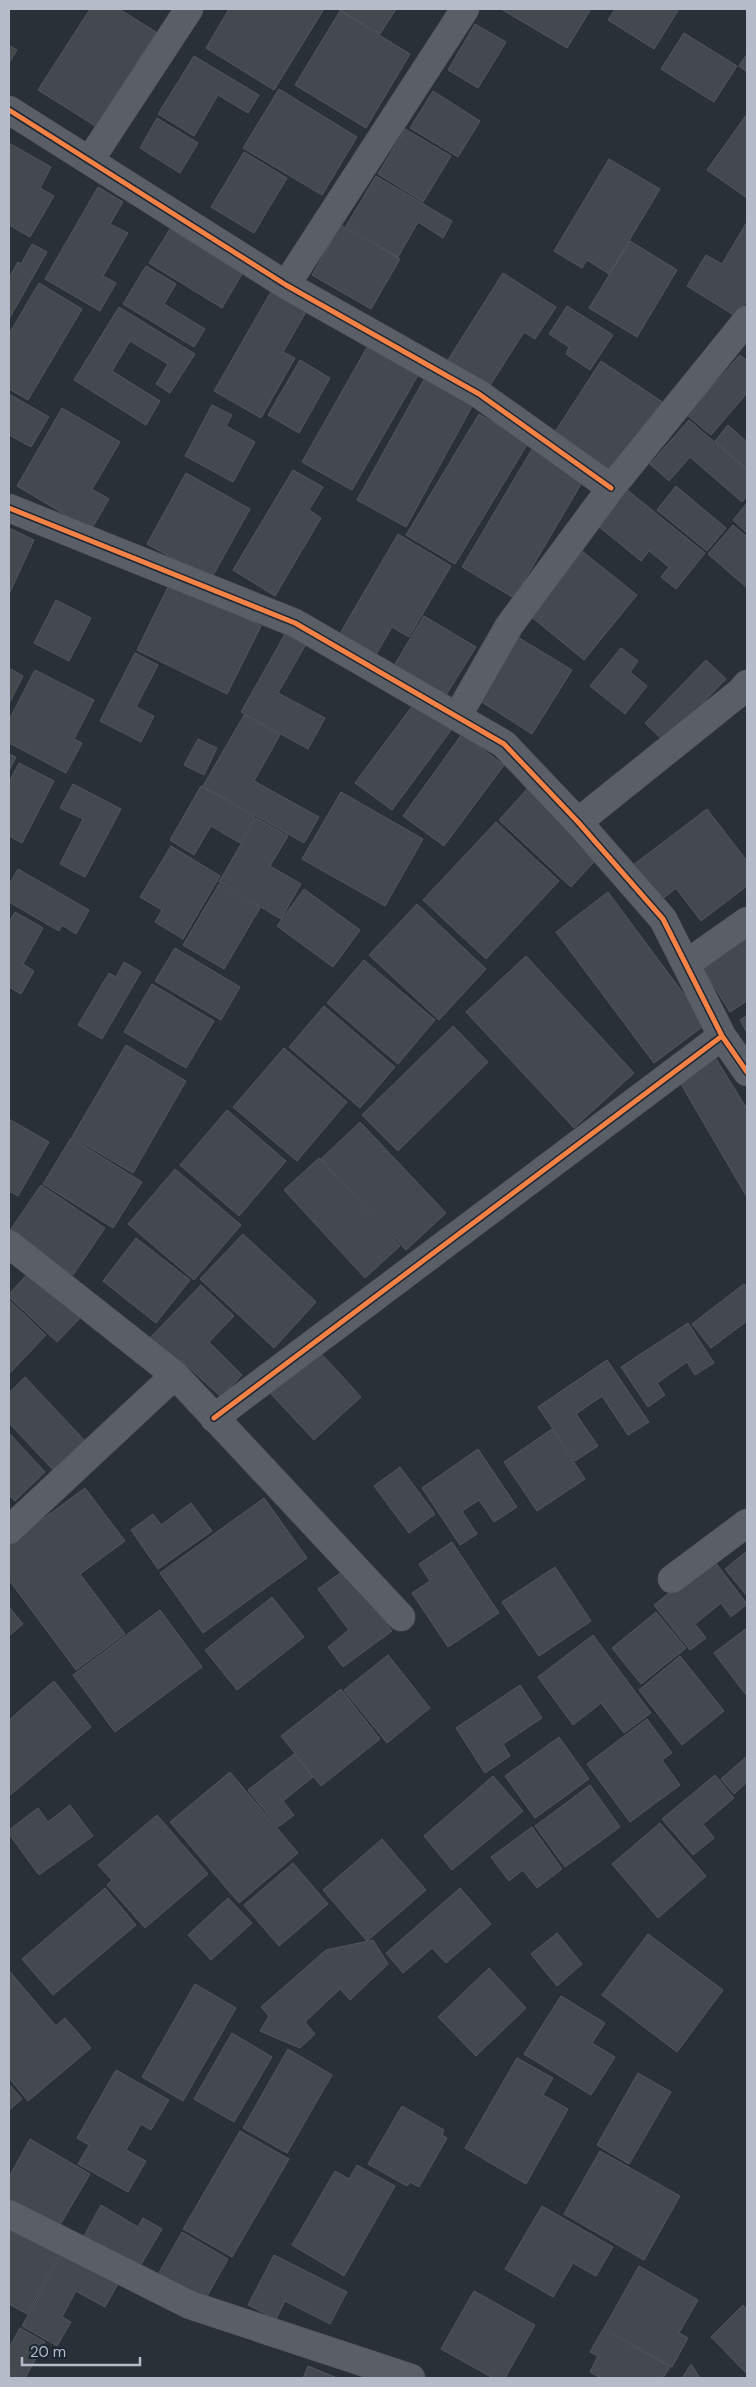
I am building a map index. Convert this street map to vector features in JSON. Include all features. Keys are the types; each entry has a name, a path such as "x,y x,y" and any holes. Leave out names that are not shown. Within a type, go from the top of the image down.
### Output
{"street":[{"path":"90,160 189,9"},
{"path":"286,285 465,9"},
{"path":"9,110 286,285 478,394 611,488"},
{"path":"457,717 509,626 611,488 747,320"},
{"path":"9,508 295,623 504,744 578,822 663,919 722,1036 747,1072"},
{"path":"578,822 740,692 747,684"},
{"path":"686,964 747,921"},
{"path":"214,1418 722,1036"},
{"path":"9,1244 175,1375 401,1617"},
{"path":"9,1530 175,1375"},
{"path":"672,1578 747,1523"},
{"path":"9,2214 190,2305 411,2378"}],"building":[{"path":"90,9 119,9 156,32 97,127 38,90"},
{"path":"229,9 324,9 274,90 206,48"},
{"path":"338,9 396,9 380,34"},
{"path":"501,9 591,9 567,48"},
{"path":"615,9 679,9 654,49 608,20"},
{"path":"340,11 410,54 366,128 295,85"},
{"path":"475,24 506,42 478,88 448,70"},
{"path":"684,33 737,66 714,102 661,69"},
{"path":"9,45 17,50 9,63"},
{"path":"747,54 747,72 739,66"},
{"path":"194,56 259,95 248,113 218,95 194,136 158,114"},
{"path":"279,89 357,137 322,195 243,148"},
{"path":"433,91 480,121 458,157 410,128"},
{"path":"747,114 747,198 707,170"},
{"path":"157,118 198,143 180,173 140,148"},
{"path":"405,129 451,156 423,202 378,174"},
{"path":"9,143 51,167 40,188 54,196 30,237 9,225"},
{"path":"244,152 287,178 254,233 211,207"},
{"path":"609,159 660,189 609,274 587,260 582,268 554,251"},
{"path":"376,176 452,221 443,238 418,222 398,257 346,226"},
{"path":"98,187 123,202 110,224 128,233 103,276 116,283 100,311 45,279"},
{"path":"747,222 747,300 737,317 687,286 706,255 722,264"},
{"path":"341,225 400,259 371,309 312,275"},
{"path":"170,229 242,274 222,308 149,263"},
{"path":"630,241 677,270 637,337 589,308"},
{"path":"32,244 47,252 9,319 9,278 18,262 21,264"},
{"path":"146,266 176,284 164,304 205,329 194,347 123,304"},
{"path":"503,273 556,307 535,339 524,332 488,389 446,363"},
{"path":"39,283 82,309 28,400 9,389 9,334"},
{"path":"272,290 307,310 283,352 295,358 261,418 214,391"},
{"path":"567,306 613,335 590,370 566,354 569,347 549,334"},
{"path":"119,307 195,354 170,393 156,384 168,364 130,341 112,371 160,401 146,425 74,380"},
{"path":"370,342 421,370 352,490 302,462"},
{"path":"740,355 747,361 747,393 711,435 687,415"},
{"path":"300,360 330,378 299,433 268,415"},
{"path":"601,361 664,403 613,479 551,438"},
{"path":"427,374 475,401 406,527 357,500"},
{"path":"9,394 49,417 31,447 9,435"},
{"path":"212,405 232,415 226,426 255,442 233,482 185,456"},
{"path":"62,408 120,442 92,489 109,499 91,530 17,486"},
{"path":"479,414 528,443 455,564 406,535"},
{"path":"689,420 747,470 747,496 742,502 690,457 669,481 650,464"},
{"path":"728,425 747,442 747,469 715,441"},
{"path":"535,444 587,474 514,598 462,567"},
{"path":"293,470 323,487 309,510 321,518 275,596 233,570"},
{"path":"186,473 250,509 211,579 147,544"},
{"path":"676,486 726,528 707,551 657,510"},
{"path":"626,489 705,553 676,589 661,577 669,567 649,551 641,561 597,525"},
{"path":"747,503 747,533 733,520"},
{"path":"733,525 747,537 747,588 708,554"},
{"path":"9,528 34,540 10,592 9,592"},
{"path":"398,534 451,566 409,637 392,627 374,658 338,637"},
{"path":"582,551 637,595 584,660 529,615"},
{"path":"171,581 261,626 227,694 137,650"},
{"path":"56,600 91,618 69,661 34,643"},
{"path":"424,616 476,647 441,703 390,672"},
{"path":"289,627 309,639 278,693 325,718 308,749 241,712"},
{"path":"516,636 572,670 532,734 477,699"},
{"path":"621,648 638,661 630,672 647,686 625,714 590,686"},
{"path":"135,653 158,665 136,707 154,716 141,742 100,721"},
{"path":"706,660 726,679 665,742 645,723"},
{"path":"9,668 23,676 10,702 9,701"},
{"path":"35,670 94,700 74,739 82,743 66,773 9,743 9,720"},
{"path":"416,701 452,729 392,810 355,783"},
{"path":"244,715 280,735 254,781 319,817 304,843 203,786"},
{"path":"462,734 504,765 444,846 403,816"},
{"path":"198,739 217,748 204,775 184,765"},
{"path":"9,754 16,757 9,771"},
{"path":"19,763 54,781 22,843 9,836 9,782"},
{"path":"73,784 121,809 85,877 60,864 83,819 60,808"},
{"path":"201,786 255,817 240,843 211,826 194,855 170,840"},
{"path":"529,787 601,854 571,887 499,820"},
{"path":"341,792 423,839 385,906 302,859"},
{"path":"707,809 747,861 747,886 701,921 676,888 660,901 633,865"},
{"path":"256,818 288,836 270,866 301,884 281,919 219,882"},
{"path":"496,822 559,881 486,959 423,900"},
{"path":"171,846 220,876 183,939 155,922 162,910 140,897"},
{"path":"18,869 89,910 76,934 62,925 59,931 9,902 9,885"},
{"path":"219,884 260,908 224,969 183,945"},
{"path":"304,889 360,930 333,967 277,926"},
{"path":"608,892 706,1024 654,1063 556,932"},
{"path":"417,904 486,969 439,1020 369,955"},
{"path":"15,912 43,928 23,964 34,971 21,994 9,987 9,922"},
{"path":"747,934 747,1001 730,1012 700,964"},
{"path":"175,948 240,987 221,1020 155,981"},
{"path":"526,956 634,1073 574,1128 466,1012"},
{"path":"364,960 435,1020 398,1064 327,1003"},
{"path":"124,962 141,972 102,1039 78,1025 109,973 116,977"},
{"path":"152,984 214,1021 186,1068 124,1032"},
{"path":"324,1006 395,1067 360,1108 289,1047"},
{"path":"747,1015 747,1033 740,1020"},
{"path":"453,1026 488,1062 398,1151 362,1115"},
{"path":"126,1045 186,1081 133,1173 72,1137"},
{"path":"284,1048 347,1102 297,1161 233,1107"},
{"path":"715,1057 747,1109 747,1197 678,1079"},
{"path":"227,1110 286,1161 239,1216 180,1165"},
{"path":"9,1119 49,1142 18,1196 9,1191"},
{"path":"360,1122 446,1213 406,1250 321,1159"},
{"path":"71,1138 142,1182 113,1228 43,1184"},
{"path":"319,1158 400,1246 365,1278 284,1190"},
{"path":"175,1169 241,1225 194,1280 128,1224"},
{"path":"41,1185 105,1228 73,1275 9,1232"},
{"path":"243,1234 316,1302 274,1348 200,1279"},
{"path":"136,1238 190,1280 156,1323 103,1281"},
{"path":"34,1267 84,1314 57,1342 9,1297 9,1294"},
{"path":"744,1284 747,1288 747,1321 711,1348 692,1324"},
{"path":"201,1285 234,1316 209,1342 242,1375 221,1397 181,1360 175,1366 148,1340"},
{"path":"9,1300 46,1335 9,1374"},
{"path":"688,1323 714,1363 695,1375 687,1362 657,1383 665,1395 648,1407 621,1367"},
{"path":"318,1350 361,1397 314,1440 271,1394"},
{"path":"607,1360 649,1422 628,1435 602,1396 576,1414 598,1446 575,1461 538,1407"},
{"path":"25,1377 87,1443 56,1473 9,1423 9,1393"},
{"path":"552,1429 585,1479 537,1511 504,1462"},
{"path":"9,1433 45,1472 15,1501 9,1495"},
{"path":"478,1449 517,1507 494,1522 479,1500 462,1511 477,1534 460,1545 422,1488"},
{"path":"400,1467 435,1514 409,1533 374,1486"},
{"path":"85,1488 125,1541 80,1574 125,1634 76,1670 9,1580 9,1544"},
{"path":"264,1498 307,1558 203,1633 160,1573"},
{"path":"191,1503 212,1531 158,1569 131,1530 153,1514 161,1525"},
{"path":"452,1542 499,1613 448,1647 412,1593 430,1581 419,1564"},
{"path":"747,1551 747,1596 725,1569"},
{"path":"712,1558 747,1604 731,1617 721,1603 695,1624 706,1638 690,1650 654,1605"},
{"path":"555,1567 591,1621 539,1656 502,1602"},
{"path":"346,1569 392,1631 343,1667 328,1647 349,1630 318,1589"},
{"path":"272,1597 304,1637 237,1690 205,1650"},
{"path":"9,1607 23,1624 9,1636"},
{"path":"160,1610 202,1667 115,1732 73,1675"},
{"path":"656,1612 686,1648 641,1684 612,1648"},
{"path":"747,1628 747,1696 714,1653"},
{"path":"593,1635 651,1713 624,1733 601,1703 573,1725 538,1677"},
{"path":"388,1655 430,1708 387,1743 344,1690"},
{"path":"680,1656 724,1711 682,1745 639,1690"},
{"path":"54,1681 91,1727 9,1796 9,1720"},
{"path":"520,1685 542,1718 503,1744 510,1756 485,1773 456,1728"},
{"path":"341,1689 380,1739 321,1786 281,1736"},
{"path":"647,1719 672,1753 662,1760 680,1785 630,1822 587,1764"},
{"path":"559,1737 589,1779 535,1818 505,1776"},
{"path":"294,1754 313,1777 283,1801 294,1815 278,1827 248,1790"},
{"path":"747,1756 747,1782 734,1794 721,1779"},
{"path":"230,1772 298,1853 239,1903 170,1822"},
{"path":"715,1775 734,1798 703,1824 714,1838 693,1855 662,1819"},
{"path":"493,1776 523,1811 452,1870 424,1836"},
{"path":"590,1785 620,1827 565,1867 535,1826"},
{"path":"70,1805 93,1836 39,1875 9,1834 9,1830 38,1808 48,1822"},
{"path":"157,1815 208,1874 145,1928 107,1885 112,1880 98,1865"},
{"path":"660,1823 706,1876 658,1918 612,1864"},
{"path":"532,1827 562,1869 537,1888 523,1870 509,1881 491,1857"},
{"path":"382,1839 426,1890 367,1941 323,1890"},
{"path":"293,1863 328,1904 279,1946 244,1905"},
{"path":"105,1888 136,1925 53,1995 22,1959"},
{"path":"460,1888 491,1924 446,1963 432,1948 403,1973 386,1953"},
{"path":"228,1898 252,1923 211,1960 188,1935"},
{"path":"557,1933 582,1964 557,1986 531,1954"},
{"path":"648,1934 723,1990 677,2052 602,1995"},
{"path":"373,1940 388,1964 350,2000 340,1989 305,2022 315,2034 300,2048 260,2031 269,2016 261,2007 326,1950"},
{"path":"489,1968 526,2008 476,2056 438,2017"},
{"path":"10,1972 56,2026 65,2018 91,2048 28,2101 9,2078"},
{"path":"195,1984 236,2008 183,2101 142,2077"},
{"path":"561,1996 605,2023 592,2043 615,2057 591,2095 524,2054"},
{"path":"232,2033 272,2057 234,2122 194,2099"},
{"path":"288,2049 332,2075 287,2153 243,2128"},
{"path":"517,2058 553,2078 543,2095 568,2109 526,2184 465,2148"},
{"path":"116,2070 169,2100 151,2130 141,2124 126,2150 146,2161 128,2192 78,2164 89,2145 77,2138"},
{"path":"638,2073 671,2092 629,2164 597,2145"},
{"path":"9,2084 22,2099 9,2110"},
{"path":"402,2106 444,2130 442,2135 447,2138 419,2187 410,2182 407,2186 368,2164"},
{"path":"240,2131 289,2159 232,2257 183,2229"},
{"path":"30,2139 90,2174 57,2230 9,2203 9,2177"},
{"path":"600,2151 680,2196 644,2260 564,2214"},
{"path":"357,2165 395,2186 344,2276 292,2245 335,2171 349,2179"},
{"path":"101,2205 138,2227 143,2218 162,2229 139,2268 84,2236"},
{"path":"542,2206 613,2247 596,2276 573,2263 553,2297 505,2269"},
{"path":"9,2220 62,2250 27,2314 9,2304"},
{"path":"182,2232 228,2259 202,2305 156,2278"},
{"path":"63,2251 119,2282 105,2307 76,2291 62,2317 71,2322 57,2346 22,2326"},
{"path":"274,2255 347,2292 330,2324 285,2301 276,2319 248,2305"},
{"path":"639,2266 698,2300 679,2333 688,2338 672,2367 604,2328"},
{"path":"474,2291 535,2325 505,2378 493,2378 441,2349"},
{"path":"743,2305 747,2310 747,2374 711,2337"},
{"path":"20,2328 45,2342 25,2378 10,2378 9,2348"},
{"path":"603,2329 670,2367 663,2378 601,2378 590,2372 598,2356 590,2352"},
{"path":"691,2364 700,2378 682,2378"},
{"path":"308,2366 337,2378 303,2378"}],"cycle path":[{"path":"9,110 286,285 479,394 611,488"},
{"path":"9,508 295,623 504,744 578,822 663,919 722,1036 747,1072"},
{"path":"214,1418 722,1036"}]}
